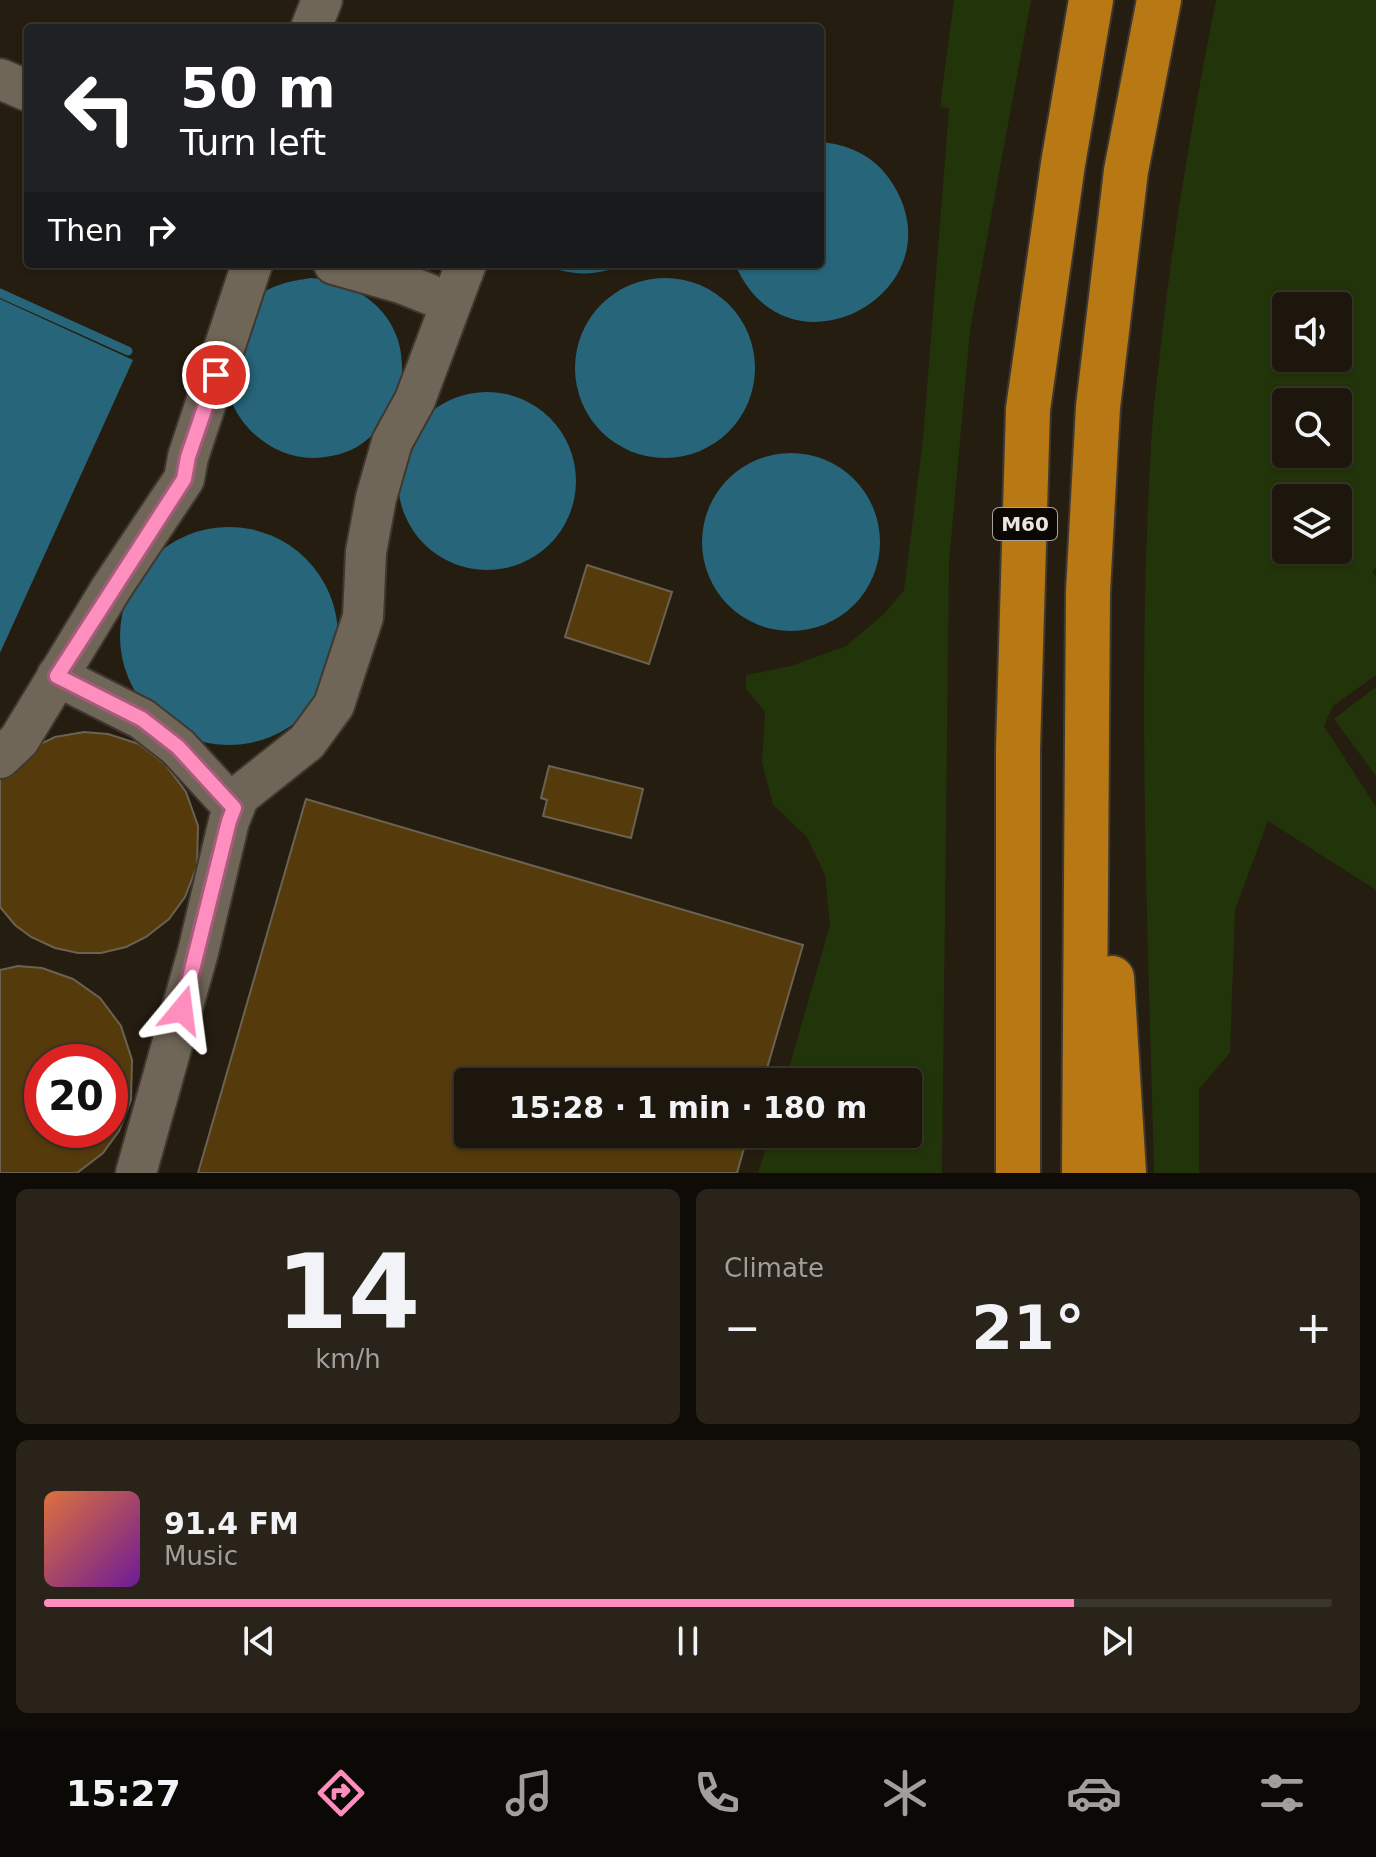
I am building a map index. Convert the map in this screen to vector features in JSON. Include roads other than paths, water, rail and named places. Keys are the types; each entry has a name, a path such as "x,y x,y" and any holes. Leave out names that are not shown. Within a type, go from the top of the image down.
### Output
{"highway":[{"name":"M60","path":"1018,1173 1018,749 1028,409 1063,164 1091,0"},
{"path":"1084,1173 1088,592 1098,407 1126,171 1159,0"},
{"path":"1088,592 1124,1173"},
{"name":"M60","path":"1005,1173 1019,1053"}],"lane":[{"path":"313,24 322,0"},
{"path":"0,79 24,89"},
{"path":"0,758 19,740 184,479 188,457 251,268"},
{"path":"348,268 401,283 451,303"},
{"path":"136,1173 198,952 229,821 239,796 307,742 334,705 349,668 363,617 366,552 376,498 392,442 415,400 464,268"},
{"path":"57,676 142,719 178,747 234,808"}],"water":[{"path":"824,143 858,152 882,169 907,217 905,255 889,286 862,309 828,321 793,319 760,301 738,268 824,268"},
{"path":"554,268 614,268 594,273"},
{"path":"311,278 347,286 376,305 387,318 396,333 401,351 402,386 378,428 364,442 347,452 310,458 283,452 258,437 239,416 227,387 251,304 270,289"},
{"path":"665,278 699,285 728,305 748,334 755,368 748,402 728,431 699,451 665,458 631,451 602,431 582,402 575,368 582,334 602,305 631,285"},
{"path":"0,299 133,360 0,653"},
{"path":"487,392 521,399 550,418 569,447 576,481 569,515 550,544 521,563 487,570 453,563 424,544 405,515 398,481 405,447 424,418 453,399"},
{"path":"791,453 825,459 854,479 874,508 880,542 874,576 854,605 825,625 791,631 757,625 728,605 708,576 702,542 708,508 728,479 757,459"},
{"path":"229,527 271,535 290,545 306,559 320,575 330,594 338,636 330,678 320,697 306,713 290,727 271,737 229,745 187,737 168,727 152,713 138,697 128,678 120,636 128,594 138,575 152,559 168,545 187,535"}],"waterway":[{"path":"0,293 128,351"}]}
